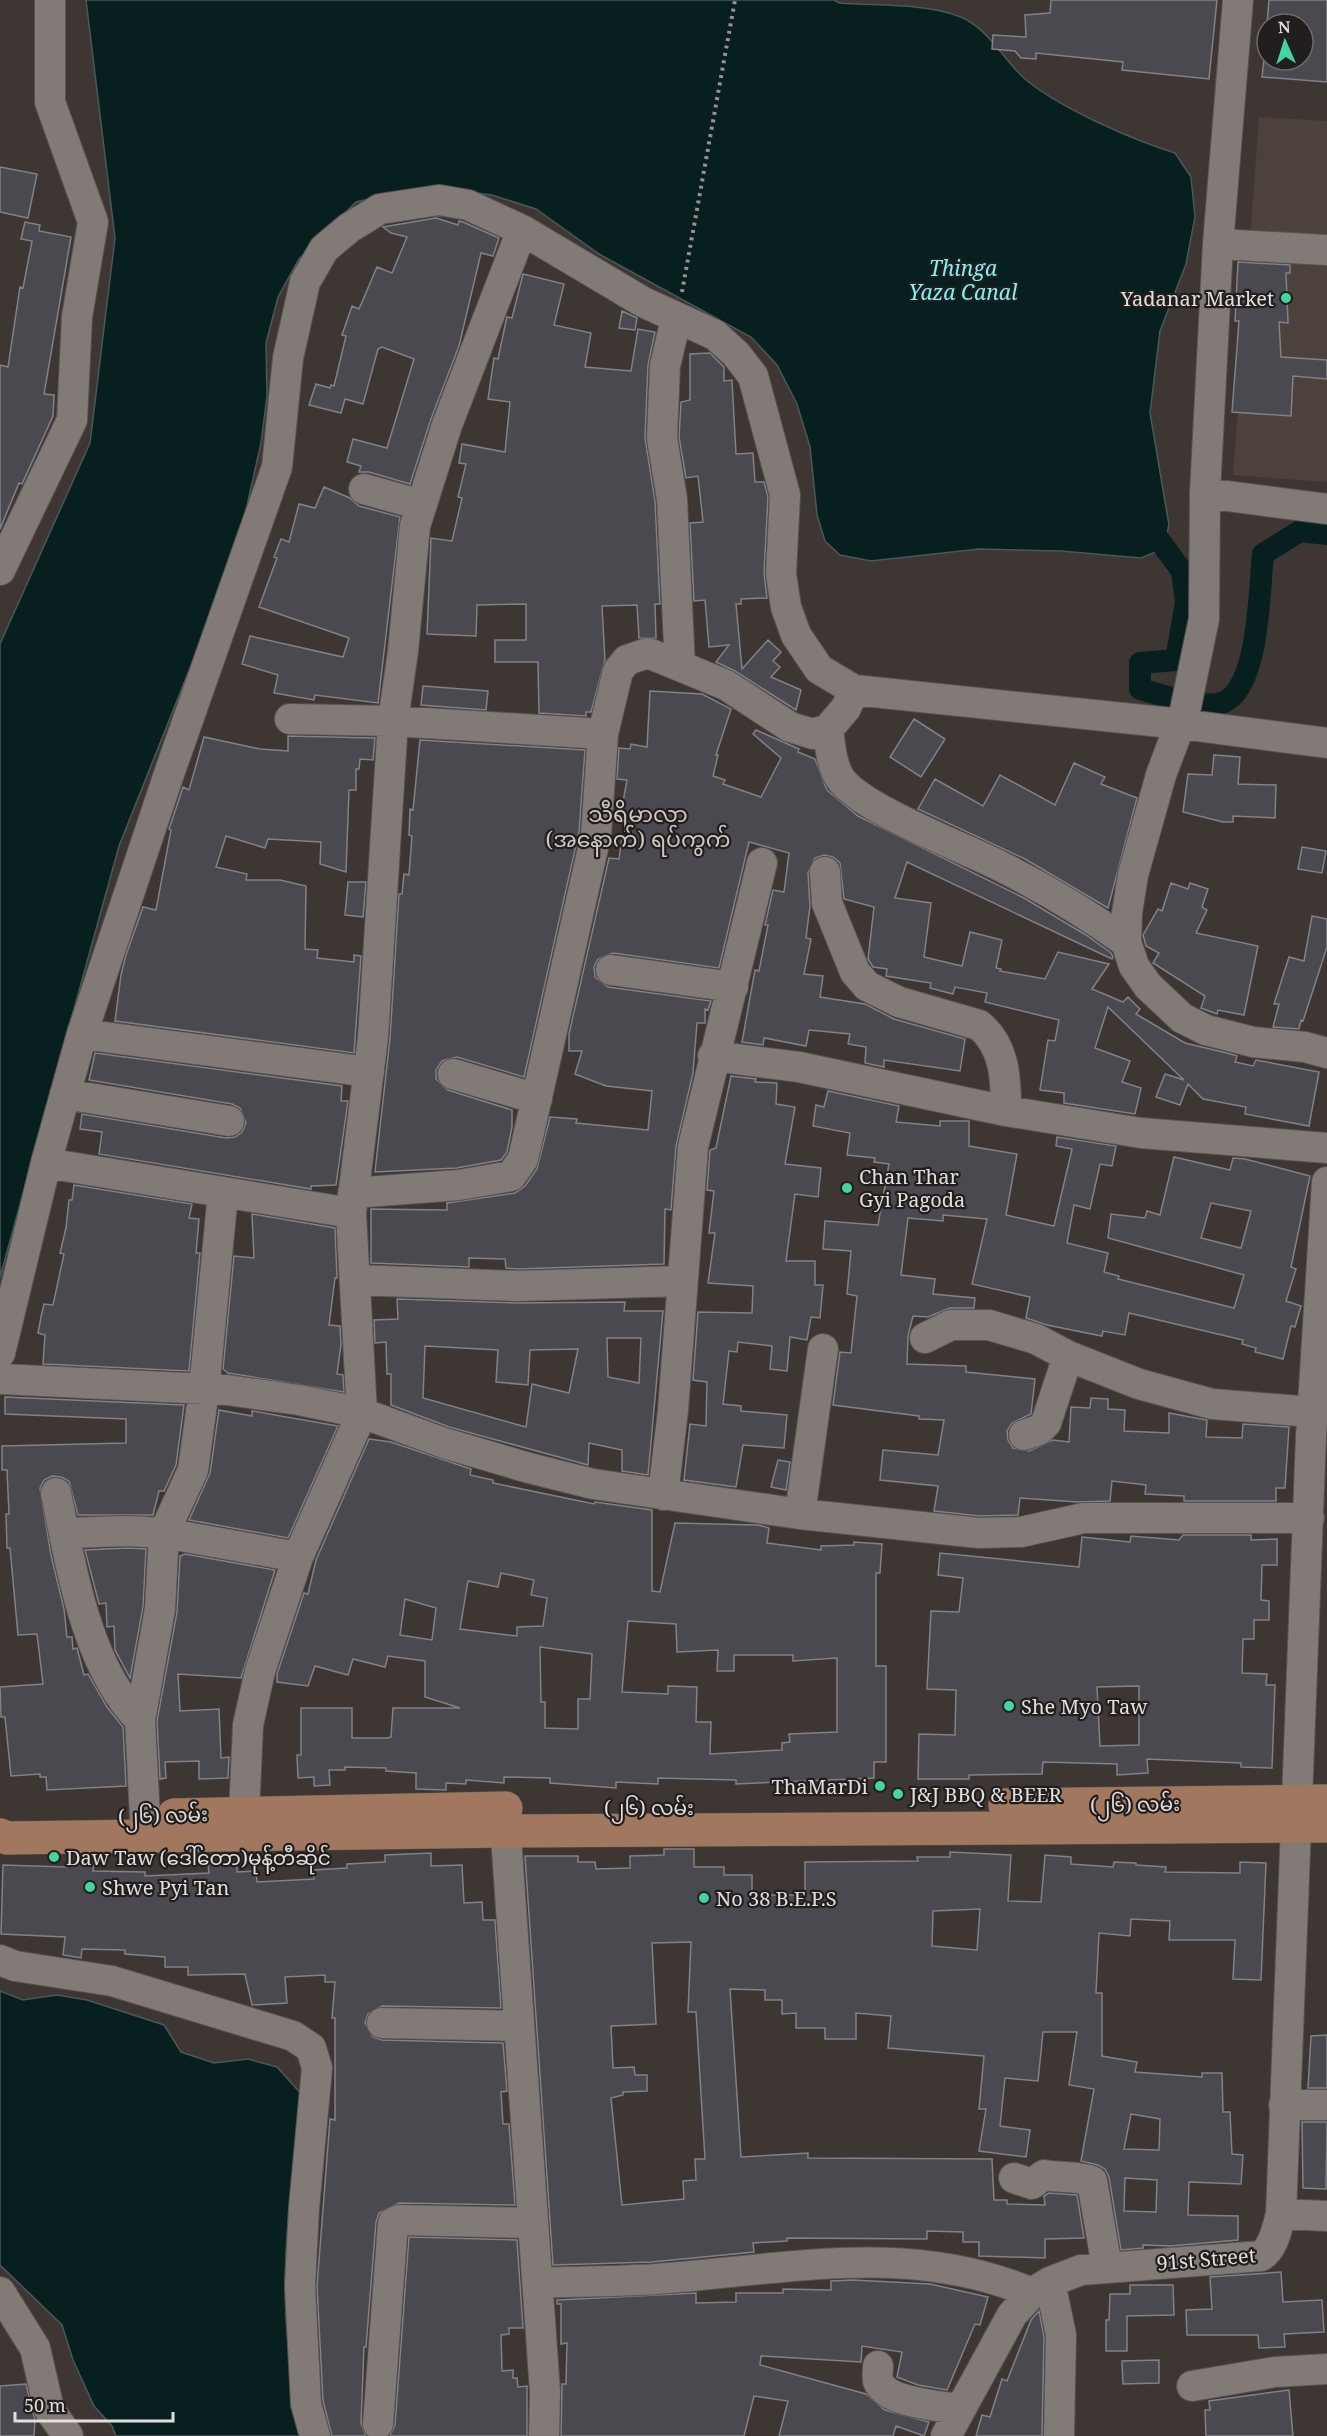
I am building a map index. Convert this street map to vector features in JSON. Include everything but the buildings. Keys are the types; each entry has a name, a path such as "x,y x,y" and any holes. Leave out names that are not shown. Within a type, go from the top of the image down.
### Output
{"main road":[{"name":"(၂၆) လမ်း","path":"0,1835 7,1838 146,1827 505,1819 1313,1814"},
{"name":"(၂၆) လမ်း","path":"0,1821 146,1827"}],"street":[{"path":"0,570 72,420 77,317 93,222 50,102 50,0"},
{"path":"1238,0 1218,244 1205,494 1204,619 1186,707 1161,775 1133,874 1127,913 1126,942 1134,966 1148,986 1182,1018 1206,1030 1253,1042 1305,1047 1327,1053"},
{"path":"0,1353 45,1163 82,1034 170,771 277,467 288,358 305,282 324,249 349,228 380,208 439,200 468,205 678,308 715,335 736,354 753,376 785,495 781,574 786,608 796,635 819,669 854,690 1186,707 1327,743"},
{"path":"244,1824 248,1725 260,1671 298,1557 362,1413 352,1203 369,1072 393,721 403,651 415,526 447,425 522,230"},
{"path":"1218,244 1327,250"},
{"path":"678,308 665,366 662,438 672,499 680,666"},
{"path":"364,489 421,505"},
{"path":"1205,494 1327,509"},
{"path":"45,1163 223,1193 352,1203 511,1176 523,1159 596,835 603,734 618,671 627,660 648,653 726,685 790,727 813,734 828,729 846,708 854,690"},
{"path":"290,719 393,721 603,734"},
{"path":"828,729 840,778 852,790 892,815 1001,866 1086,913 1126,942"},
{"path":"663,1495 673,1410 693,1147 713,1056 733,987 762,863"},
{"path":"825,872 826,903 855,972 867,986 899,1002 979,1025 989,1033 997,1047 1006,1079 1006,1111"},
{"path":"611,970 733,987"},
{"path":"82,1034 369,1072"},
{"path":"713,1056 799,1067 1006,1111 1141,1133 1327,1148"},
{"path":"453,1074 537,1099"},
{"path":"65,1095 229,1121"},
{"name":"91st Street","path":"946,2436 994,2344 1012,2315 1041,2288 1081,2270 1261,2256 1267,2252 1272,2242 1281,2214 1284,2105 1313,1814 1317,1563 1309,1518 1316,1428 1327,1182"},
{"path":"146,1827 140,1720 160,1609 164,1533 193,1470 204,1390 223,1193"},
{"path":"356,1280 518,1286 682,1281"},
{"path":"925,1338 951,1325 989,1325 1036,1339 1068,1356 1139,1384 1316,1428"},
{"path":"800,1514 823,1349"},
{"path":"1024,1435 1039,1430 1046,1422 1068,1356"},
{"path":"0,1379 227,1390 299,1400 362,1413 444,1443 594,1484 800,1514 979,1533 1022,1532 1083,1518 1309,1518"},
{"path":"56,1493 82,1609 105,1669 123,1702 140,1720"},
{"path":"65,1533 127,1531 164,1533 298,1557"},
{"path":"505,1819 545,2392 544,2436"},
{"path":"0,1960 15,1966 112,1981 293,2036 311,2048 317,2068 301,2239 300,2286 306,2404 315,2436"},
{"path":"382,2023 518,2026"},
{"path":"1284,2105 1327,2105"},
{"path":"1014,2178 1032,2184 1044,2175 1066,2179 1083,2177 1092,2181 1107,2267"},
{"path":"1281,2214 1327,2216"},
{"path":"378,2424 393,2223 399,2220 533,2223"},
{"path":"538,2283 667,2279 795,2264 912,2262 1041,2288 1061,2335 1059,2436"},
{"path":"0,2292 35,2348 49,2409 68,2436"},
{"path":"878,2366 878,2381 888,2392 903,2399 960,2409"},
{"path":"1192,2386 1275,2372 1327,2369"}],"path":[{"path":"678,308 735,0"}],"shaded area":[{"name":"Yadanar Market","path":"1259,117 1327,121 1327,482 1233,475"}],"water":[{"name":"Thinga Yaza Canal","path":"86,0 834,0 839,3 930,9 958,16 978,27 1024,78 1056,100 1117,131 1175,153 1191,177 1195,217 1186,264 1160,331 1150,413 1169,525 1163,549 1141,558 1061,551 979,549 871,561 840,555 825,541 817,515 810,447 797,404 777,365 751,337 599,254 536,209 492,195 444,189 400,192 356,202 299,259 278,297 266,343 267,396 261,443 237,550 119,846 0,1277 0,644 90,443 115,238"},
{"path":"0,1991 23,2000 57,1995 87,2000 164,2025 181,2052 214,2063 248,2059 277,2067 304,2097 292,2182 285,2268 289,2353 296,2394 308,2436 116,2436 112,2426 94,2406 73,2360 62,2325 0,2265"}],"waterway":[{"path":"1145,521 1182,571 1186,602 1176,660 1140,663 1140,689 1198,704 1217,704 1231,697 1242,683 1255,640 1263,554 1300,531 1327,534"}],"place":[{"name":"Yadanar Market","path":"1286,298"},
{"name":"Chan Thar Gyi Pagoda","path":"847,1188"},
{"name":"She Myo Taw","path":"1009,1706"},
{"name":"ThaMarDi","path":"880,1786"},
{"name":"J&J BBQ & BEER","path":"898,1794"},
{"name":"Daw Taw (ဒေါ်တော)မုန့်တီဆိုင်","path":"54,1857"},
{"name":"Shwe Pyi Tan","path":"90,1887"},
{"name":"No 38 B.E.P.S","path":"704,1898"}],"district":[{"name":"သီရိမာလာ (အနောက်) ရပ်ကွက်","path":"638,826"}]}
